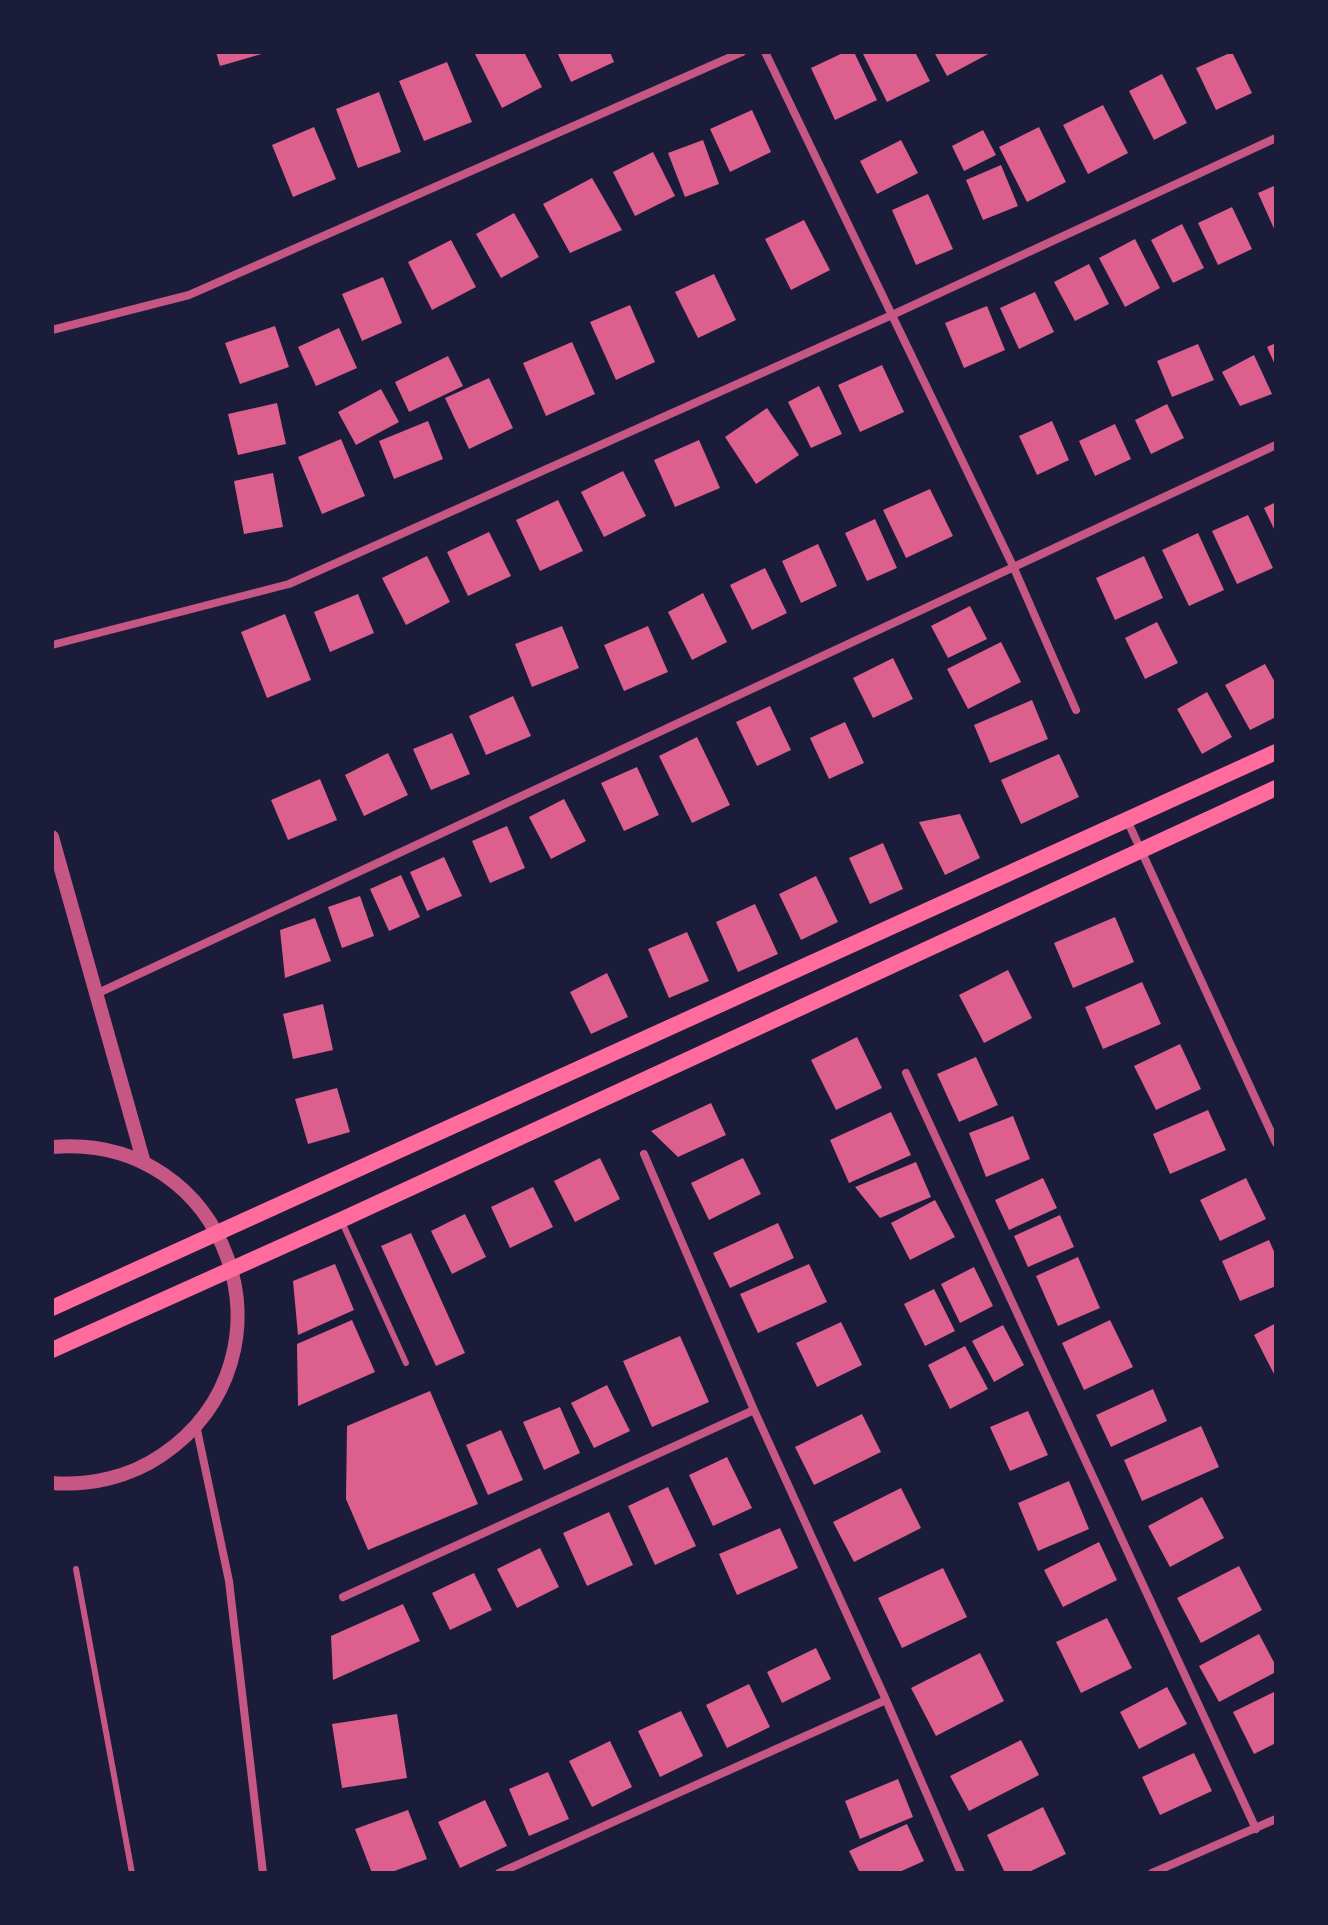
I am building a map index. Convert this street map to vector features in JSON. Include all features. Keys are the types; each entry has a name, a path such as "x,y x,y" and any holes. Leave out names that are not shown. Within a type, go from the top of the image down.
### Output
{"main road":[{"path":"52,1308 1276,752"},
{"path":"52,1350 341,1220 1276,788"}],"street":[{"path":"52,330 189,295 742,52"},
{"path":"765,52 1013,566 1076,710"},
{"path":"52,645 289,584 892,315 1276,138"},
{"path":"96,994 1276,445"},
{"path":"1127,820 1276,1143"},
{"path":"52,837 144,1163"},
{"path":"906,1073 1256,1829"},
{"path":"52,1147 97,1148 144,1163 182,1189 203,1211 218,1234 232,1269 238,1305 232,1361 218,1395 196,1425 171,1449 133,1470 91,1482 52,1483"},
{"path":"644,1154 754,1410 961,1873"},
{"path":"343,1597 754,1410"},
{"path":"196,1425 229,1581 263,1873"},
{"path":"499,1873 886,1700"},
{"path":"1152,1873 1276,1819"}],"lane":[{"path":"341,1220 406,1363"},
{"path":"76,1569 132,1873"}],"building":[{"path":"216,52 265,52 265,53 220,66"},
{"path":"474,52 524,52 542,87 502,108"},
{"path":"557,52 610,52 614,62 571,82"},
{"path":"845,52 854,52 877,100 835,120 811,68"},
{"path":"862,52 915,52 930,81 887,102"},
{"path":"934,52 992,52 947,76"},
{"path":"1232,52 1252,93 1216,110 1196,68"},
{"path":"447,62 472,122 424,141 399,81"},
{"path":"1162,74 1187,123 1154,140 1129,91"},
{"path":"379,92 401,152 358,168 336,109"},
{"path":"1103,105 1128,153 1088,174 1063,125"},
{"path":"752,110 771,152 730,172 710,129"},
{"path":"314,127 336,179 293,197 272,145"},
{"path":"1039,127 1066,182 1027,202 999,147"},
{"path":"983,130 996,155 964,171 952,146"},
{"path":"703,140 719,184 685,197 668,153"},
{"path":"901,140 918,173 877,194 860,161"},
{"path":"653,152 675,196 635,216 613,172"},
{"path":"1001,165 1018,206 983,220 966,180"},
{"path":"592,178 622,230 570,253 543,204"},
{"path":"1276,185 1276,233 1258,193"},
{"path":"928,194 953,249 916,265 892,210"},
{"path":"1232,207 1252,249 1218,265 1198,223"},
{"path":"514,213 539,257 501,278 476,234"},
{"path":"804,220 830,270 791,290 765,239"},
{"path":"1182,224 1204,268 1173,283 1151,240"},
{"path":"1135,239 1160,288 1125,307 1099,258"},
{"path":"451,240 476,287 432,310 408,262"},
{"path":"1089,264 1109,304 1075,321 1054,282"},
{"path":"714,274 736,320 698,338 675,292"},
{"path":"383,277 402,323 362,341 342,294"},
{"path":"1035,292 1054,332 1019,349 1000,308"},
{"path":"630,305 655,362 616,380 590,322"},
{"path":"987,306 1005,350 964,368 945,323"},
{"path":"275,326 289,367 240,384 225,343"},
{"path":"339,328 357,368 316,386 298,347"},
{"path":"572,342 595,394 546,416 523,363"},
{"path":"1276,343 1276,367 1267,347"},
{"path":"1198,344 1214,380 1172,397 1157,361"},
{"path":"1254,355 1272,394 1240,406 1222,372"},
{"path":"448,356 463,386 409,412 395,382"},
{"path":"882,365 904,412 860,432 838,385"},
{"path":"489,378 513,428 469,449 445,398"},
{"path":"819,386 842,434 811,448 788,402"},
{"path":"381,389 399,422 356,445 338,412"},
{"path":"277,403 286,444 238,455 228,414"},
{"path":"1167,404 1184,438 1151,454 1135,420"},
{"path":"767,408 799,455 756,484 725,437"},
{"path":"428,421 443,459 394,479 379,441"},
{"path":"1052,421 1069,460 1037,475 1019,436"},
{"path":"1115,424 1131,459 1095,476 1079,441"},
{"path":"341,439 365,496 322,514 298,457"},
{"path":"699,440 720,488 675,507 654,460"},
{"path":"623,471 646,516 604,537 581,492"},
{"path":"273,473 283,527 244,534 234,481"},
{"path":"930,489 953,536 906,558 883,510"},
{"path":"558,500 583,551 540,571 516,520"},
{"path":"1276,502 1276,533 1264,508"},
{"path":"1248,515 1273,568 1237,584 1212,531"},
{"path":"875,519 897,568 867,581 845,533"},
{"path":"489,532 511,576 468,596 447,552"},
{"path":"1198,533 1224,590 1189,606 1162,550"},
{"path":"818,544 837,586 801,603 782,561"},
{"path":"427,556 450,602 406,625 382,578"},
{"path":"1144,556 1163,598 1115,620 1096,578"},
{"path":"765,568 787,613 752,630 730,585"},
{"path":"703,593 727,642 692,660 668,612"},
{"path":"358,594 374,633 330,652 314,612"},
{"path":"970,606 987,639 948,658 931,626"},
{"path":"285,614 311,680 267,698 241,632"},
{"path":"1157,622 1178,663 1145,679 1125,638"},
{"path":"562,626 579,668 532,687 515,644"},
{"path":"648,626 668,672 624,691 604,645"},
{"path":"1001,642 1021,682 968,709 947,669"},
{"path":"893,658 913,699 873,718 853,678"},
{"path":"1265,664 1276,684 1276,717 1250,730 1225,685"},
{"path":"1207,692 1232,737 1202,754 1177,709"},
{"path":"513,696 531,736 486,755 469,716"},
{"path":"1032,700 1048,739 990,763 974,725"},
{"path":"770,706 791,750 757,766 736,722"},
{"path":"845,722 864,763 829,779 810,738"},
{"path":"452,733 470,774 431,790 413,749"},
{"path":"697,737 730,805 692,823 659,756"},
{"path":"388,753 408,795 364,816 345,775"},
{"path":"1059,754 1079,797 1021,824 1001,780"},
{"path":"637,767 659,815 624,831 601,783"},
{"path":"320,779 337,820 288,840 271,800"},
{"path":"564,799 586,841 551,859 529,817"},
{"path":"960,814 980,858 945,875 919,822"},
{"path":"507,826 525,868 490,883 472,841"},
{"path":"883,843 903,889 870,904 849,858"},
{"path":"444,857 462,896 427,911 410,872"},
{"path":"401,875 420,917 389,931 370,889"},
{"path":"816,876 838,922 801,940 779,894"},
{"path":"360,896 374,936 342,948 328,907"},
{"path":"755,904 778,954 738,972 716,922"},
{"path":"1115,917 1134,962 1073,988 1054,943"},
{"path":"315,918 331,961 285,978 280,930"},
{"path":"687,932 709,981 669,998 648,949"},
{"path":"1008,970 1032,1018 984,1043 959,995"},
{"path":"607,973 628,1017 591,1034 570,992"},
{"path":"1142,982 1161,1024 1103,1049 1085,1007"},
{"path":"323,1004 333,1050 293,1059 283,1014"},
{"path":"857,1037 882,1088 836,1110 811,1060"},
{"path":"1180,1044 1201,1089 1156,1110 1134,1066"},
{"path":"976,1057 998,1105 959,1122 937,1074"},
{"path":"337,1088 350,1132 308,1144 295,1099"},
{"path":"711,1103 726,1135 678,1157 651,1131"},
{"path":"1208,1110 1226,1150 1170,1174 1153,1134"},
{"path":"891,1112 911,1155 849,1183 830,1140"},
{"path":"1013,1116 1030,1159 986,1177 969,1133"},
{"path":"600,1158 620,1199 575,1222 554,1181"},
{"path":"743,1158 761,1194 709,1220 691,1183"},
{"path":"916,1162 931,1197 880,1218 855,1187"},
{"path":"1043,1178 1057,1208 1009,1230 995,1200"},
{"path":"1246,1178 1266,1219 1220,1241 1200,1200"},
{"path":"533,1187 553,1227 510,1248 491,1207"},
{"path":"935,1200 955,1237 910,1260 891,1223"},
{"path":"465,1214 486,1257 452,1274 431,1231"},
{"path":"1060,1215 1074,1247 1028,1267 1014,1236"},
{"path":"778,1223 794,1258 730,1288 713,1253"},
{"path":"411,1233 465,1353 436,1366 381,1246"},
{"path":"1269,1240 1276,1256 1276,1286 1240,1301 1222,1261"},
{"path":"1078,1257 1100,1308 1058,1326 1036,1276"},
{"path":"335,1264 354,1310 298,1335 293,1281"},
{"path":"809,1264 827,1302 758,1333 740,1294"},
{"path":"974,1267 993,1306 960,1323 941,1284"},
{"path":"934,1289 955,1331 925,1346 904,1304"},
{"path":"352,1320 375,1372 298,1406 297,1344"},
{"path":"1110,1320 1133,1367 1084,1390 1062,1343"},
{"path":"841,1322 862,1365 817,1387 796,1343"},
{"path":"1276,1323 1276,1378 1254,1335"},
{"path":"1003,1325 1024,1365 994,1382 972,1341"},
{"path":"680,1336 709,1402 652,1427 623,1361"},
{"path":"965,1346 988,1389 950,1409 928,1365"},
{"path":"607,1385 630,1431 594,1448 571,1403"},
{"path":"1153,1389 1167,1421 1111,1447 1096,1415"},
{"path":"430,1391 478,1504 368,1550 346,1499 347,1426"},
{"path":"560,1407 580,1453 544,1470 523,1422"},
{"path":"1028,1411 1048,1455 1010,1471 990,1427"},
{"path":"862,1414 881,1452 814,1485 795,1447"},
{"path":"1201,1426 1219,1467 1142,1501 1124,1460"},
{"path":"501,1430 523,1480 488,1495 466,1445"},
{"path":"727,1457 752,1508 713,1526 689,1475"},
{"path":"1069,1481 1089,1529 1038,1551 1018,1503"},
{"path":"668,1487 696,1546 655,1565 628,1506"},
{"path":"901,1488 921,1528 854,1562 833,1522"},
{"path":"1202,1497 1224,1538 1170,1567 1148,1526"},
{"path":"609,1512 633,1565 587,1586 563,1533"},
{"path":"780,1528 798,1568 737,1595 719,1554"},
{"path":"1099,1542 1117,1580 1063,1607 1044,1570"},
{"path":"540,1548 559,1587 517,1608 497,1569"},
{"path":"1239,1566 1262,1610 1201,1643 1177,1598"},
{"path":"943,1568 967,1617 902,1648 878,1598"},
{"path":"474,1573 492,1610 450,1630 432,1593"},
{"path":"403,1604 420,1641 333,1680 331,1636"},
{"path":"1107,1618 1132,1668 1081,1693 1056,1642"},
{"path":"1259,1634 1276,1666 1276,1672 1219,1702 1199,1666"},
{"path":"816,1648 831,1679 782,1703 767,1672"},
{"path":"980,1653 1004,1701 936,1736 911,1688"},
{"path":"749,1684 770,1727 727,1748 706,1705"},
{"path":"1167,1687 1187,1724 1139,1749 1120,1712"},
{"path":"1276,1691 1276,1743 1254,1754 1233,1712"},
{"path":"681,1711 703,1756 660,1777 638,1731"},
{"path":"397,1714 407,1778 342,1788 332,1724"},
{"path":"1021,1740 1039,1775 969,1811 950,1776"},
{"path":"610,1741 632,1787 592,1807 569,1761"},
{"path":"1194,1753 1212,1791 1160,1815 1142,1777"},
{"path":"548,1772 569,1819 529,1836 509,1789"},
{"path":"898,1779 913,1817 860,1839 845,1801"},
{"path":"485,1800 507,1846 460,1868 438,1822"},
{"path":"1043,1807 1066,1854 1027,1873 1005,1873 987,1835"},
{"path":"408,1810 427,1859 389,1873 372,1873 355,1829"},
{"path":"907,1824 924,1861 897,1873 860,1873 849,1851"}]}
